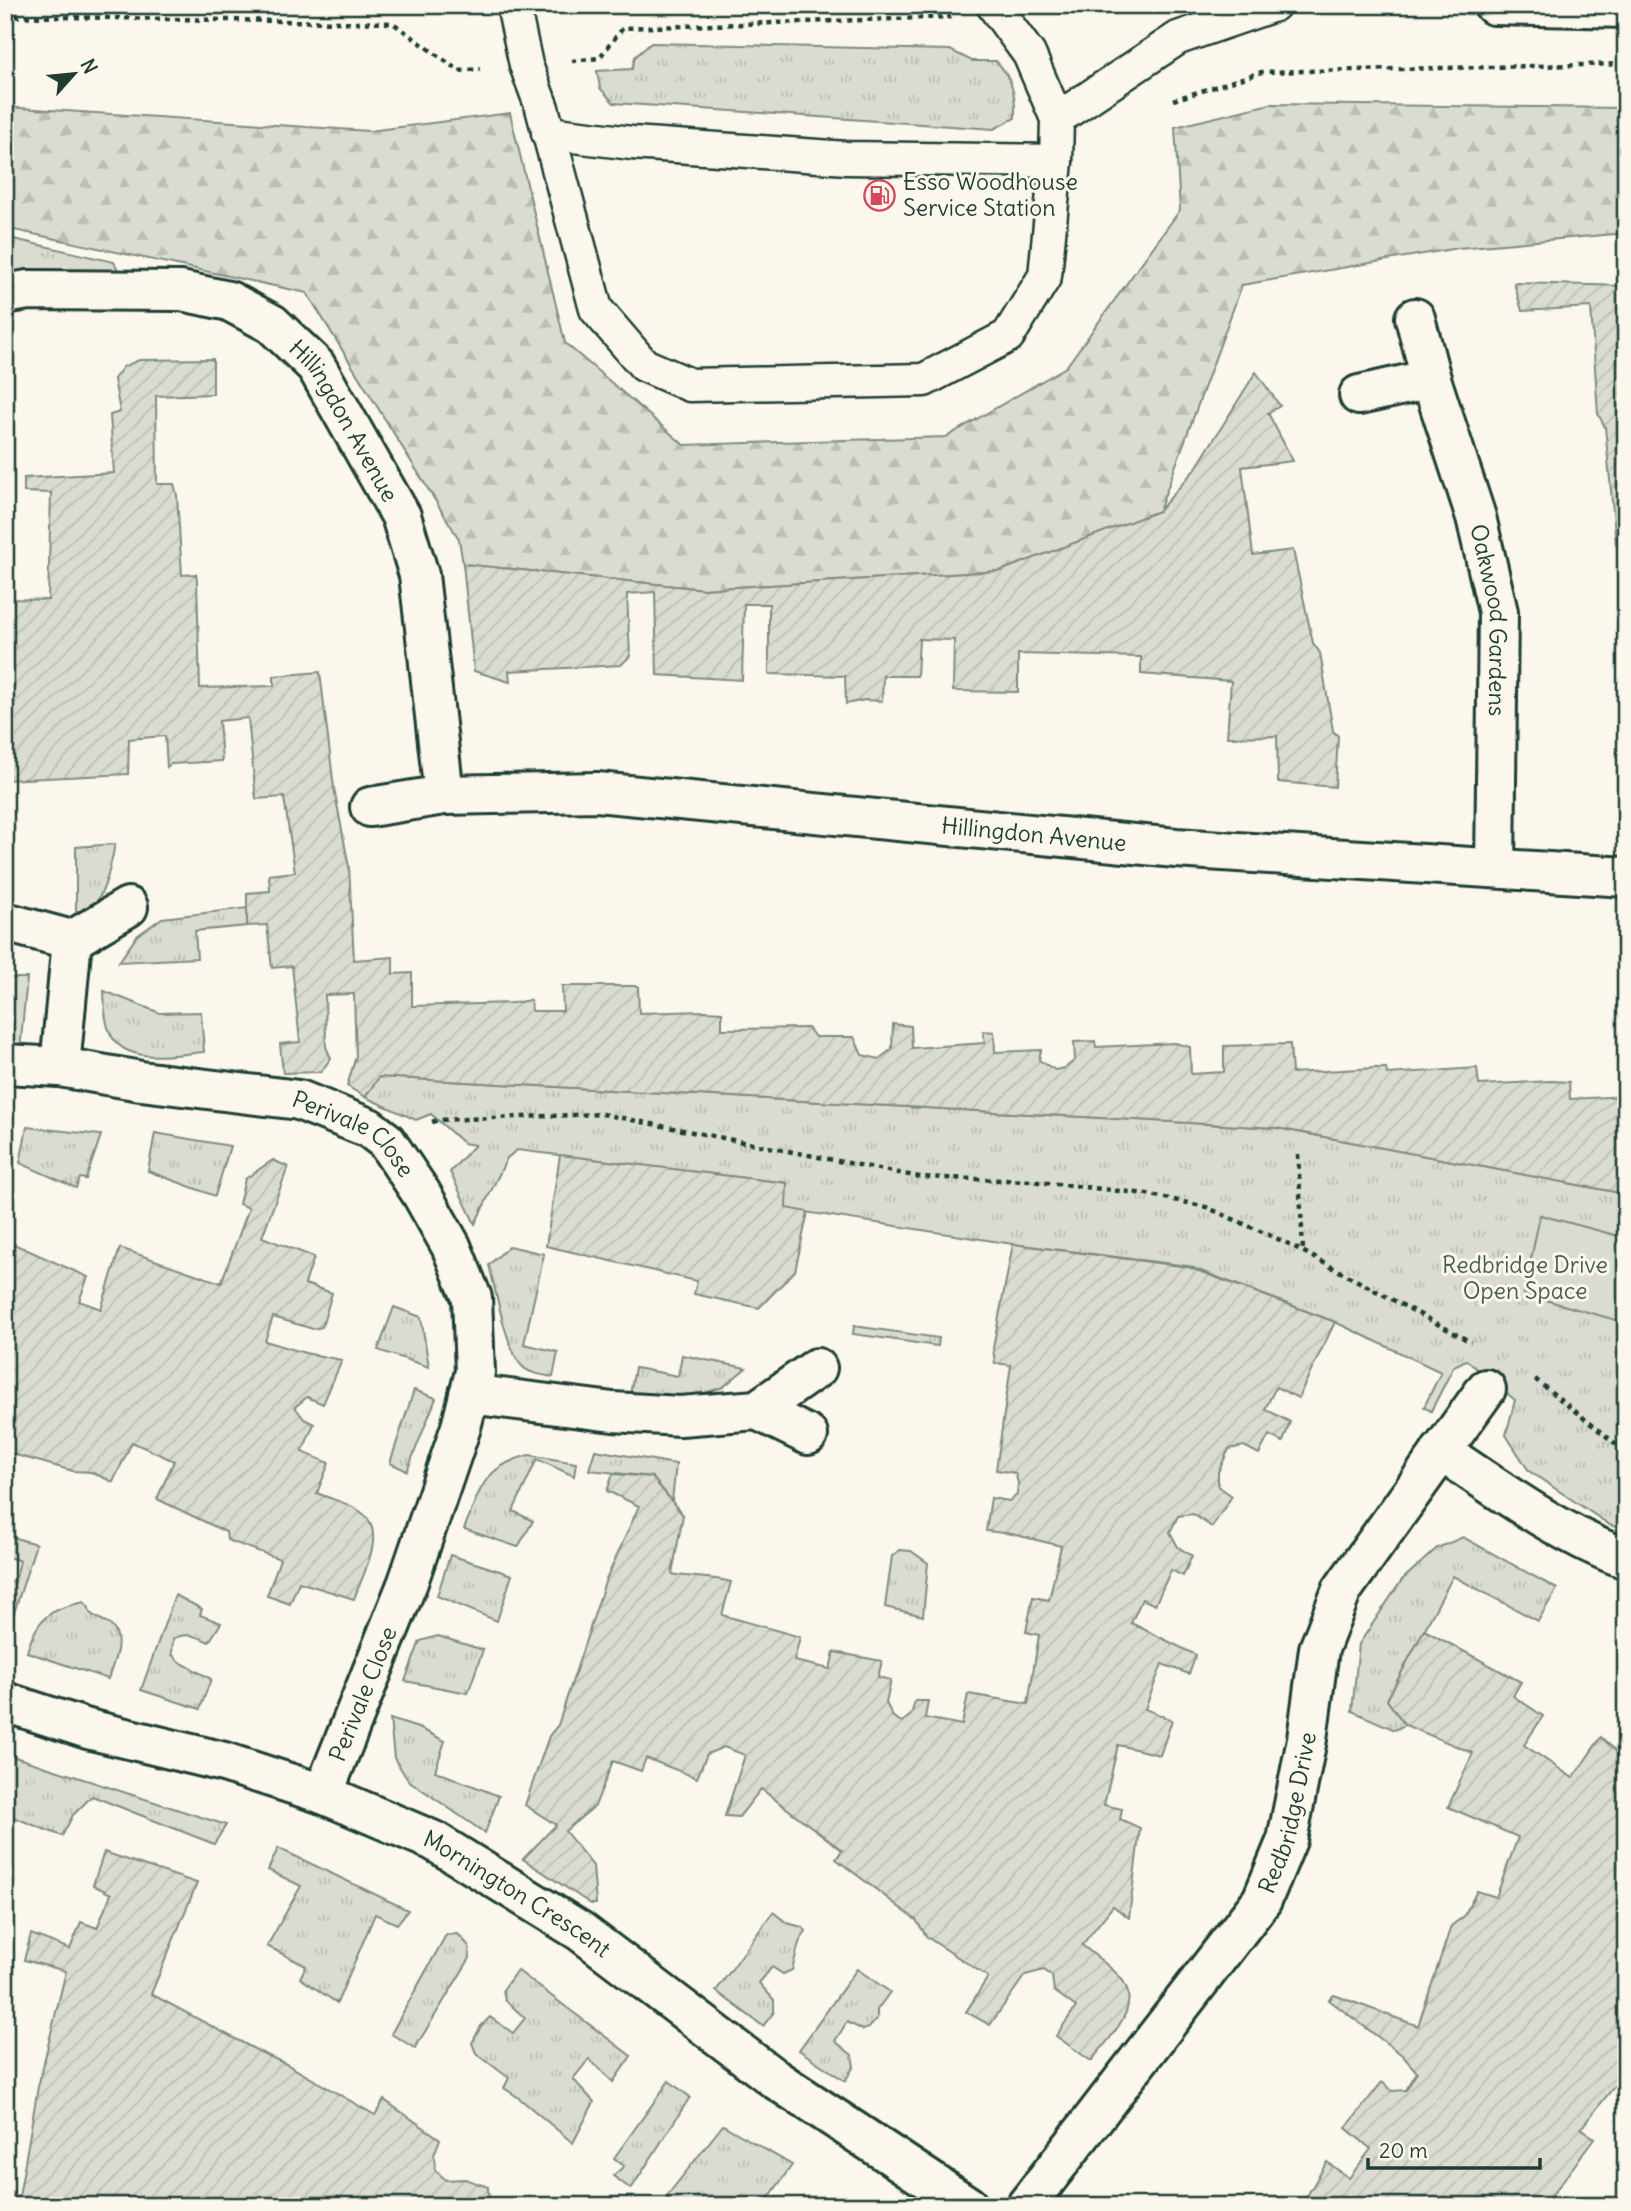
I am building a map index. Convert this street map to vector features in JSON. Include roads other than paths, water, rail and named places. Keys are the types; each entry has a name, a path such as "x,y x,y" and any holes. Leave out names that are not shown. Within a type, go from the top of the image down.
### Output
{"street":[{"path":"1494,5 1626,8"},
{"name":"Hillingdon Avenue","path":"5,294 28,290 181,291 229,301 272,324 316,366 401,516 419,575 444,795"},
{"name":"Oakwood Gardens","path":"1415,318 1431,379 1476,517 1498,612 1495,868"},
{"path":"1359,395 1431,379"},
{"name":"Hillingdon Avenue","path":"370,807 444,795 597,792 1177,848 1626,877"},
{"path":"5,922 72,940 128,906"},
{"path":"60,1067 72,940"},
{"name":"Perivale Close","path":"5,1064 60,1067 141,1081 299,1100 369,1128 386,1142 421,1193 451,1246 472,1298 475,1371 461,1427 408,1582 323,1794"},
{"path":"469,1394 613,1412 680,1416 757,1410 817,1368"},
{"name":"Redbridge Drive","path":"1026,2206 1262,1900 1287,1840 1307,1739 1319,1649 1342,1590 1486,1388"},
{"path":"757,1410 808,1435"},
{"path":"1441,1451 1538,1517 1593,1546 1626,1559"},
{"name":"Mornington Crescent","path":"5,1702 88,1729 224,1762 323,1794 434,1841 580,1931 775,2079 968,2206"}],"lane":[{"path":"513,5 526,65 542,108 596,309 644,365 690,385 924,380 1008,336 1045,276 1056,161 1057,119 1029,54 993,5"},
{"path":"1057,119 1178,38 1274,5"},
{"path":"548,132 632,142 847,158 1056,161"}],"place":[{"name":"Esso Woodhouse Service Station","path":"880,195"}],"park label":[{"name":"Redbridge Drive Open Space","path":"1525,1278"}]}
